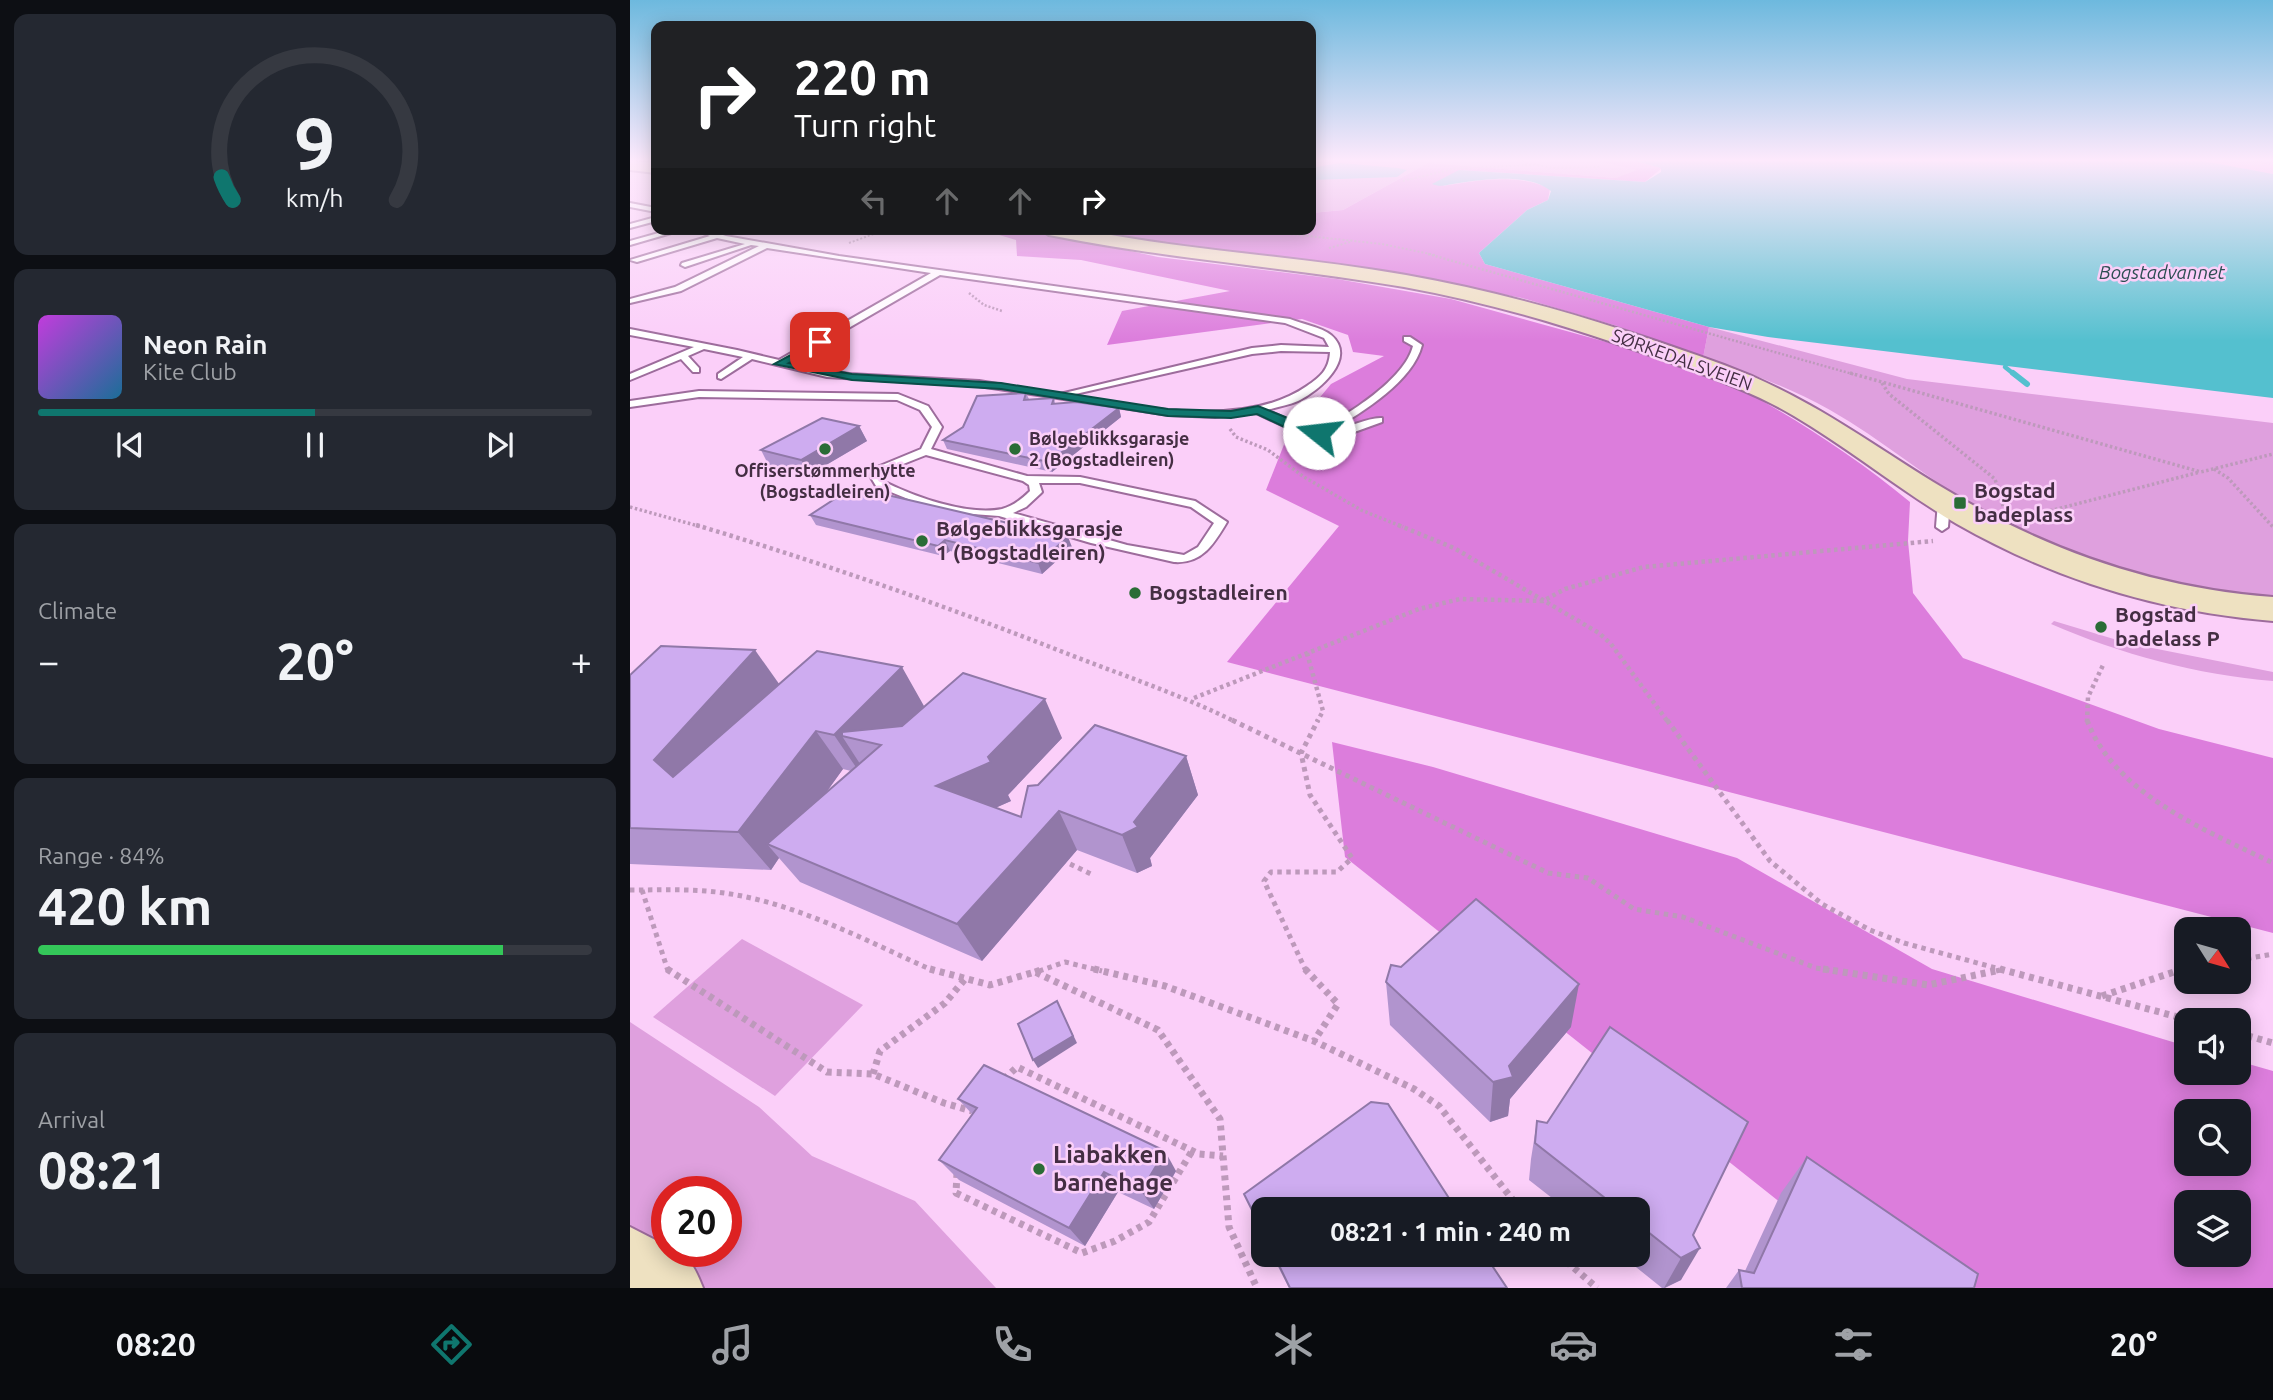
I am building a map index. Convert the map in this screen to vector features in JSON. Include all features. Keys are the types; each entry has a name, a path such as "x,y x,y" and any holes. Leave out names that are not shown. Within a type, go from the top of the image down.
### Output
{"street":[{"name":"SØRKEDALSVEIEN","path":"1081,235 1160,250 1413,283 1567,320 1704,366 1774,396 1825,424 1943,515 1972,518 2043,553 2126,584 2197,601 2273,608"},
{"path":"630,1261 668,1288"}],"lane":[{"path":"630,226 648,221"},
{"path":"630,243 660,235"},
{"path":"630,332 852,377 1001,386 1168,412 1231,414 1258,410 1315,386 1331,369 1335,350 1324,334 1287,321 765,246 713,235"},
{"path":"634,260 716,236"},
{"path":"685,265 753,244"},
{"path":"630,301 687,285 765,246"},
{"path":"779,364 939,272"},
{"path":"1319,433 1344,419 1408,368 1418,352 1418,345 1407,338"},
{"path":"630,377 701,347"},
{"path":"1060,396 1252,351 1281,348 1335,350"},
{"path":"683,356 696,370"},
{"path":"721,376 750,356"},
{"path":"630,404 699,394 889,395 918,405 935,421 936,434 925,451"},
{"path":"1258,410 1297,429 1319,433 1348,433 1378,420"},
{"path":"925,451 1027,479 1080,480 1195,504 1221,522 1205,549 1175,560 1040,526 1002,513 969,511 912,497 880,484 876,476 883,467 925,451"},
{"path":"1002,513 1017,508 1036,492 1034,484 1027,479"}],"path":[{"path":"1296,235 1401,247 2201,472"},
{"path":"973,276 968,284 973,298 1002,311"},
{"path":"1580,298 1587,293"},
{"path":"1882,383 1889,394 1995,479 2010,519"},
{"path":"1231,414 1230,430 1236,437 1268,450 1304,477 1361,510 1418,531 1489,566 1532,591 1543,601 1587,625 1611,644 1735,811 1751,837 1770,861 1801,889 1870,930 1904,943 2174,1016"},
{"path":"1972,518 2010,519 2273,454"},
{"path":"2213,469 2228,478 2273,527"},
{"path":"630,507 714,529 964,613 1140,682 1193,698 1548,873 1588,878 1634,909 1683,917 1816,968 1928,985 2000,970"},
{"path":"1193,698 1227,688 1419,609 1460,599 1543,601 1565,589 1644,567 1937,541"},
{"path":"1307,653 1322,711 1301,753 1310,796 1352,858 1337,872 1271,872 1264,881 1307,974 1338,1004 1314,1041"},
{"path":"2104,663 2092,683 2086,717 2096,747 2132,780 2178,814 2273,863"},
{"path":"1058,859 1093,875"},
{"path":"630,890 707,891 758,900 810,916 944,975 990,985 1065,962 1165,986 1314,1041 1414,1089 1439,1106 1511,1197"},
{"path":"642,890 667,970 827,1072 844,1069 883,1075 940,1102 978,1112 971,1121"},
{"path":"2251,958 2273,954"},
{"path":"1035,972 1158,1030 1220,1119 1229,1227 1257,1288"},
{"path":"2101,996 2174,972"},
{"path":"873,1074 880,1051 945,1003 965,979"},
{"path":"2251,1037 2273,1043"},
{"path":"999,1084 1017,1067 1192,1152 1223,1156"},
{"path":"957,1166 956,1193 1082,1253 1115,1241 1149,1222 1192,1152"},
{"path":"1573,1267 1597,1288"}],"shaded area":[{"path":"1316,221 1515,221 1479,253 1485,264 1709,327 1703,358 1617,326 1522,298 1427,280 1227,256 1110,235 1316,235"},
{"path":"999,235 1057,235 1158,257 1337,279 1451,299 1704,369 1731,383 1836,447 1910,502 1908,541 1913,593 1963,658 2159,729 2273,758 2273,933 2251,927 2251,917 2211,917 1227,662 1339,526 1266,490 1287,437 1331,384 1384,356 1353,352 1348,335 1302,319 1107,345 1122,311 1230,291 1081,260 1017,256 1016,240"},
{"path":"1709,327 1907,379 2273,423 2273,596 2200,588 2127,571 2023,531 1969,503 1830,410 1768,381 1703,358"},
{"path":"2054,621 2127,643 2273,672 2273,681 2216,674 2160,662 2077,635 2051,624"},
{"path":"1332,742 1433,767 1737,858 1932,969 2174,1042 2174,1085 2251,1085 2251,1065 2273,1071 2273,1288 1888,1288 1345,857"},
{"path":"742,939 863,1005 775,1096 653,1017"},
{"path":"630,1022 759,1107 812,1156 915,1201 996,1288 630,1288"}],"water":[{"name":"Bogstadvannet","path":"1515,221 2273,221 2273,398 1768,337 1709,327 1485,264 1479,253"}],"building":[{"path":"1026,393 1024,400 1054,398 1052,404 1076,402 1119,408 1049,462 943,440 963,427 977,396"},
{"path":"822,418 859,426 801,460 761,450"},
{"path":"853,487 1068,537 1038,563 945,540 938,546 810,515"},
{"path":"661,646 755,650 654,760 673,777 817,651 902,667 834,735 816,731 738,832 630,828 630,675"},
{"path":"963,673 1045,699 988,757 991,762 936,786 1021,817 1028,786 1038,785 1095,725 1186,756 1134,822 1138,827 1122,835 1059,811 957,924 767,844 881,745 842,736 842,732 902,726"},
{"path":"1476,899 1579,984 1509,1066 1513,1077 1493,1082 1386,982 1391,965 1401,967"},
{"path":"1057,1001 1073,1036 1033,1060 1018,1024"},
{"path":"1610,1027 1748,1122 1693,1235 1700,1248 1681,1258 1650,1233 1650,1197 1604,1197 1535,1143 1537,1121 1547,1123"},
{"path":"984,1065 1165,1151 1141,1191 1104,1172 1069,1228 939,1160 977,1108 958,1099"},
{"path":"1371,1102 1388,1104 1448,1197 1251,1197 1251,1208 1244,1194"},
{"path":"1807,1157 1978,1274 1974,1288 1742,1288 1739,1270 1754,1273"},
{"path":"1280,1267 1493,1267 1507,1288 1290,1288"}],"waterway":[{"path":"2005,367 2015,375"},
{"path":"2013,373 2027,384"}],"place":[{"name":"Offiserstømmerhytte (Bogstadleiren)","path":"825,449"},
{"name":"Bølgeblikksgarasje 2 (Bogstadleiren)","path":"1015,449"},
{"name":"Bogstad badeplass","path":"1960,503"},
{"name":"Bølgeblikksgarasje 1 (Bogstadleiren)","path":"922,541"},
{"name":"Bogstadleiren","path":"1135,593"},
{"name":"Bogstad badelass P","path":"2101,627"},
{"name":"Liabakken barnehage","path":"1039,1169"}],"route":[{"path":"820,342 779,364 868,379 1001,386 1168,412 1202,415 1258,410 1297,429 1319,433"}]}
